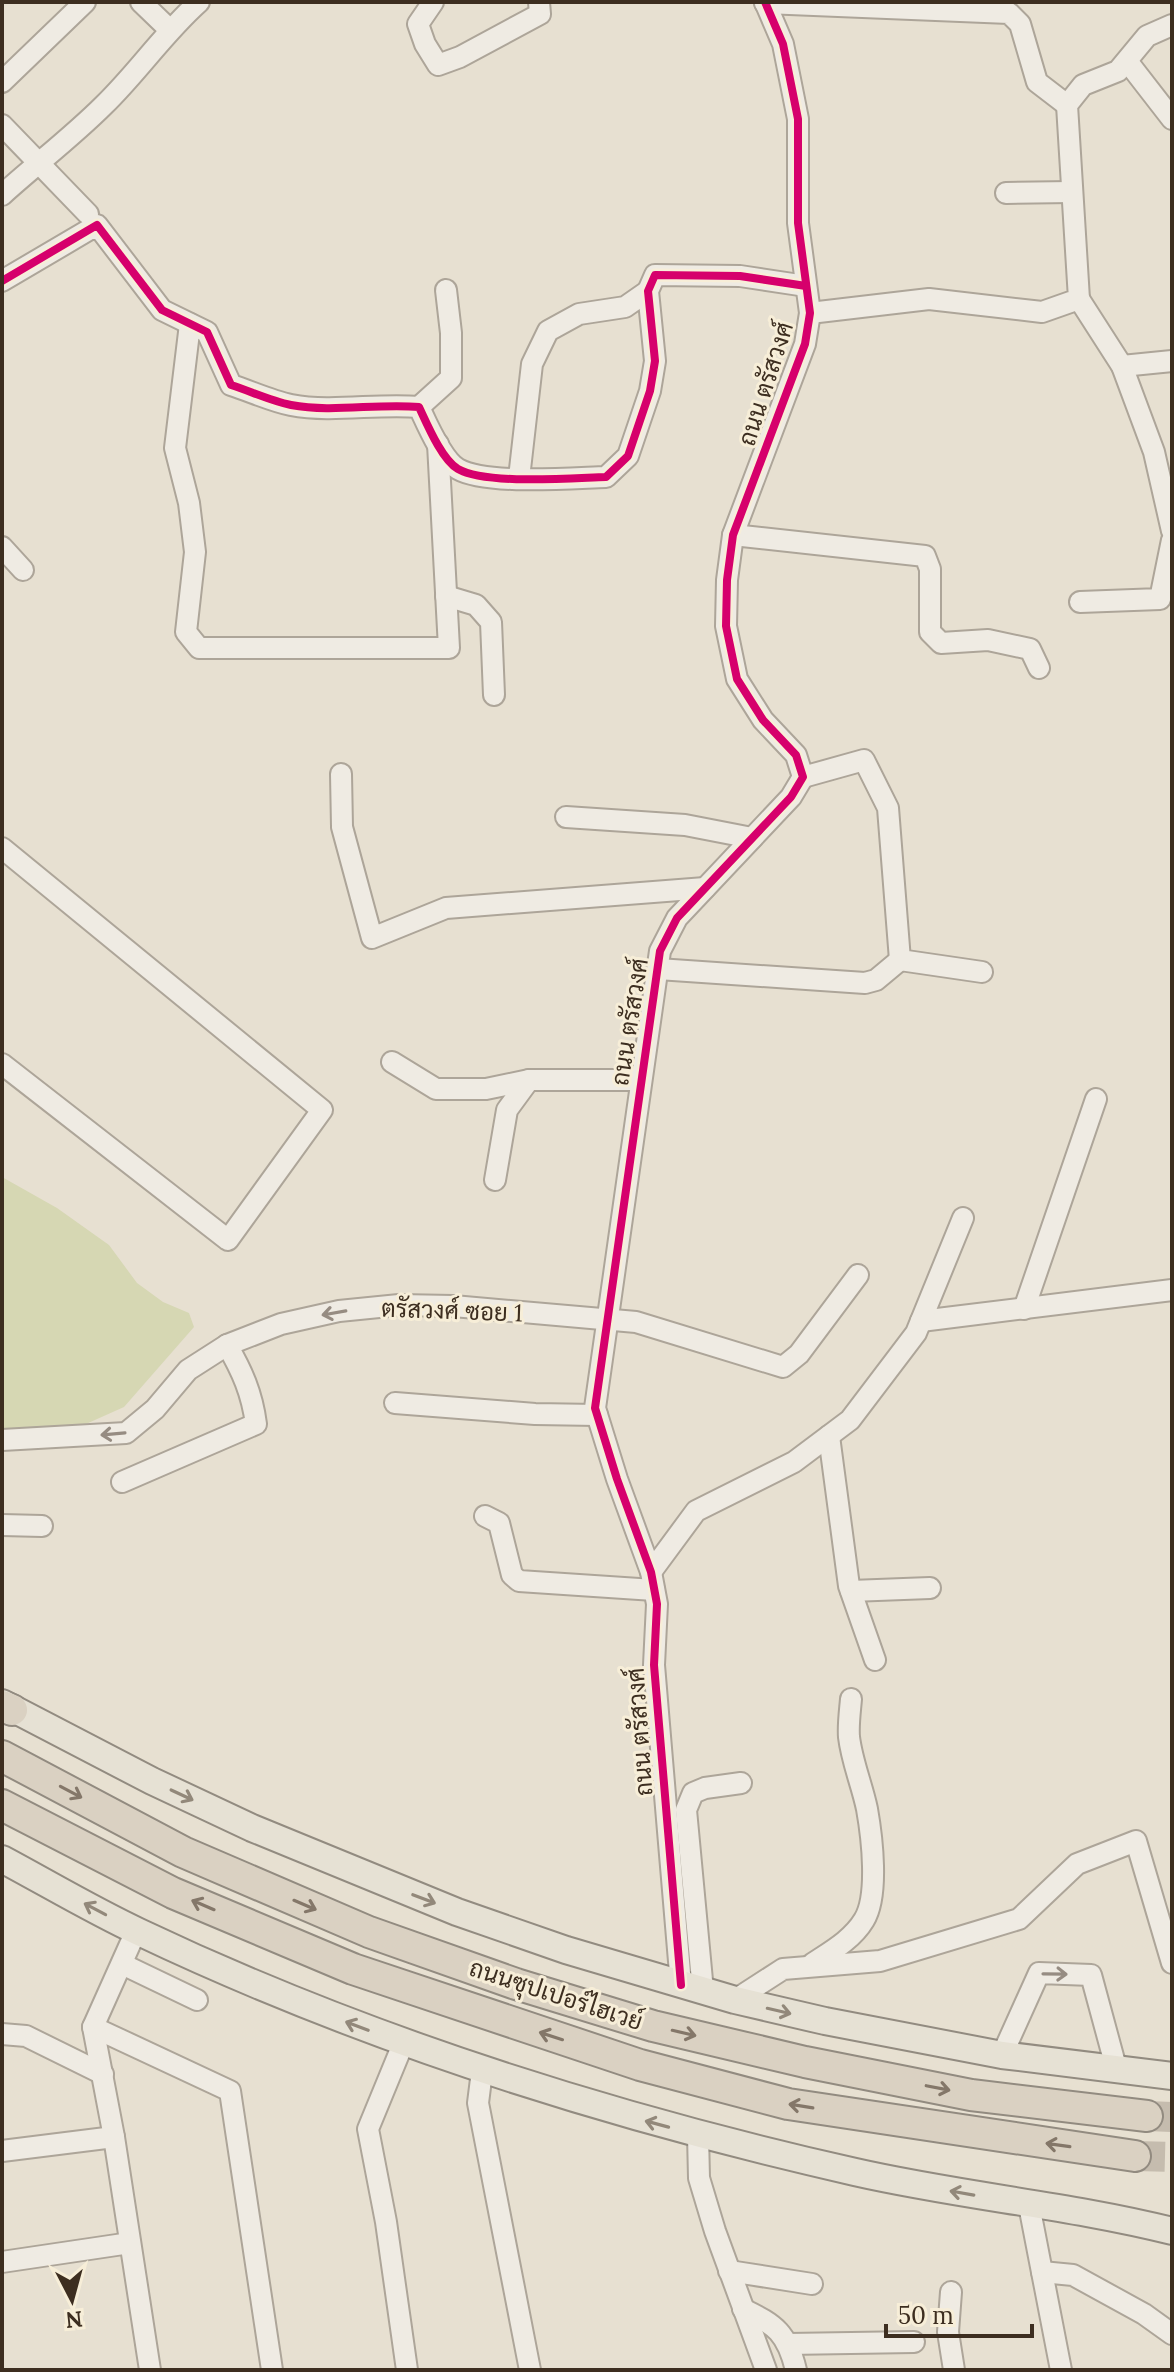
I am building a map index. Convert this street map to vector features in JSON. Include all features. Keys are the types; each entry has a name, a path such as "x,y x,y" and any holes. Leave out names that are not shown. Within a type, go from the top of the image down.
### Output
{"highway":[{"name":"ถนนซุปเปอร์ไฮเวย์","path":"2,1756 183,1852 369,1932 516,1984 653,2026 805,2062 971,2095 1147,2116"},
{"name":"ถนนซุปเปอร์ไฮเวย์","path":"2,1805 173,1893 353,1969 640,2065 788,2104 1135,2156"}],"main road":[{"path":"5,1706 152,1781 352,1871 566,1950 735,2000 825,2021 1002,2055 1166,2078"},
{"path":"2,1859 136,1931 267,1990 403,2044 482,2071 698,2135 859,2173 1029,2205 1130,2219 1172,2221"},
{"path":"1130,2219 1157,2217 1172,2211"},
{"path":"1130,2219 1172,2231"}],"street":[{"path":"2,82 85,2"},
{"path":"141,2 169,29"},
{"path":"2,195 103,107 162,43 169,29 199,2"},
{"path":"433,2 418,24 425,44 438,65 460,57 540,14 539,2"},
{"path":"765,3 1009,13 1020,24 1037,82 1067,105"},
{"name":"ถนน ตรัสวงศ์","path":"692,1988 654,1665 657,1604 595,1408 660,951 677,918 791,797 803,777 796,755 763,720 737,679 726,626 727,580 733,535 805,344 810,313 798,223 798,119 783,44 765,3"},
{"path":"1172,25 1147,36 1118,71 1083,85 1067,105 1079,299 1122,366 1163,452 1172,531"},
{"path":"1127,61 1172,119"},
{"path":"2,125 88,214"},
{"path":"1006,193 1072,192"},
{"path":"2,281 97,225 162,310 207,332 231,385 291,405 339,408 419,407 451,378 451,333 446,290"},
{"path":"419,407 438,444 457,469 484,477 606,477 628,456 650,391 655,361 648,291 655,275 740,276 806,286"},
{"path":"519,478 532,364 548,331 579,314 625,307 648,291"},
{"path":"810,313 929,299 1042,312 1079,299"},
{"path":"190,324 175,448 189,503 195,552 186,632 199,648 449,648 438,444"},
{"path":"1122,366 1172,361"},
{"path":"733,535 925,556 930,569 930,632 941,643 988,640 1030,649 1039,668"},
{"path":"1080,602 1160,599 1172,540"},
{"path":"2,547 23,570"},
{"path":"446,596 476,605 491,622 494,695"},
{"path":"803,777 864,760 888,808 900,960"},
{"path":"341,774 342,827 372,938 446,908 705,888"},
{"path":"566,817 685,825 752,838"},
{"path":"2,848 322,1110 228,1240 2,1064"},
{"path":"658,969 865,983 876,980 900,960 982,972"},
{"path":"392,1062 436,1089 486,1089 529,1080 641,1080"},
{"path":"495,1180 507,1110 529,1080"},
{"path":"1024,1309 1096,1099"},
{"path":"485,1516 499,1523 512,1575 519,1581 652,1581 696,1511 794,1462 850,1420 916,1333 963,1218"},
{"name":"ตรัสวงศ์ ซอย 1","path":"2,1440 126,1433 155,1409 188,1370 227,1345 281,1324 339,1311 399,1305 453,1306 636,1322 783,1367 799,1354 858,1275"},
{"path":"921,1321 1172,1290"},
{"path":"122,1482 256,1424 253,1400 245,1376 227,1345"},
{"path":"395,1403 535,1414 597,1415"},
{"path":"829,1436 851,1591 875,1660"},
{"path":"2,1525 42,1526"},
{"path":"851,1591 930,1588"},
{"path":"808,1966 840,1946 863,1922 871,1895 873,1862 867,1810 853,1764 849,1733 851,1699"},
{"path":"692,1988 686,1810 693,1793 705,1788 741,1783"},
{"path":"735,2000 783,1969 880,1961 1019,1919 1077,1864 1136,1841 1172,1963"},
{"path":"136,1931 93,2027 114,2137 150,2370"},
{"path":"122,1964 197,2000"},
{"path":"1002,2055 1039,1973 1091,1975 1117,2071"},
{"path":"93,2027 230,2091 272,2370"},
{"path":"2,2034 26,2036 103,2074"},
{"path":"403,2044 368,2129 386,2222 407,2370"},
{"path":"482,2071 478,2103 530,2370"},
{"path":"698,2135 699,2178 766,2370"},
{"path":"2,2151 114,2137"},
{"path":"1029,2205 1061,2370"},
{"path":"2,2262 130,2243"},
{"path":"729,2271 812,2284"},
{"path":"1042,2272 1073,2275 1144,2314 1172,2334"},
{"path":"951,2292 948,2332 954,2370"},
{"path":"743,2309 780,2330 796,2370"},
{"path":"788,2344 914,2342"}],"green space":[{"path":"2,1177 57,1208 109,1245 137,1283 163,1302 189,1313 194,1327 124,1407 86,1424 60,1431 2,1430"}],"tunnel":[{"path":"1147,2116 1172,2117"},
{"path":"1135,2156 1172,2157"}],"cycle path":[{"path":"681,1985 654,1665 657,1604 651,1572 595,1408 660,951 677,918 791,797 803,777 796,755 763,720 737,679 726,626 727,580 733,535 805,344 810,313 798,223 798,119 783,44 765,2"},
{"path":"2,281 97,225 162,310 207,332 231,385 276,401 307,407 419,407 441,450 458,469 508,479 606,477 628,456 650,391 655,361 648,291 655,275 740,276 806,286"}]}
